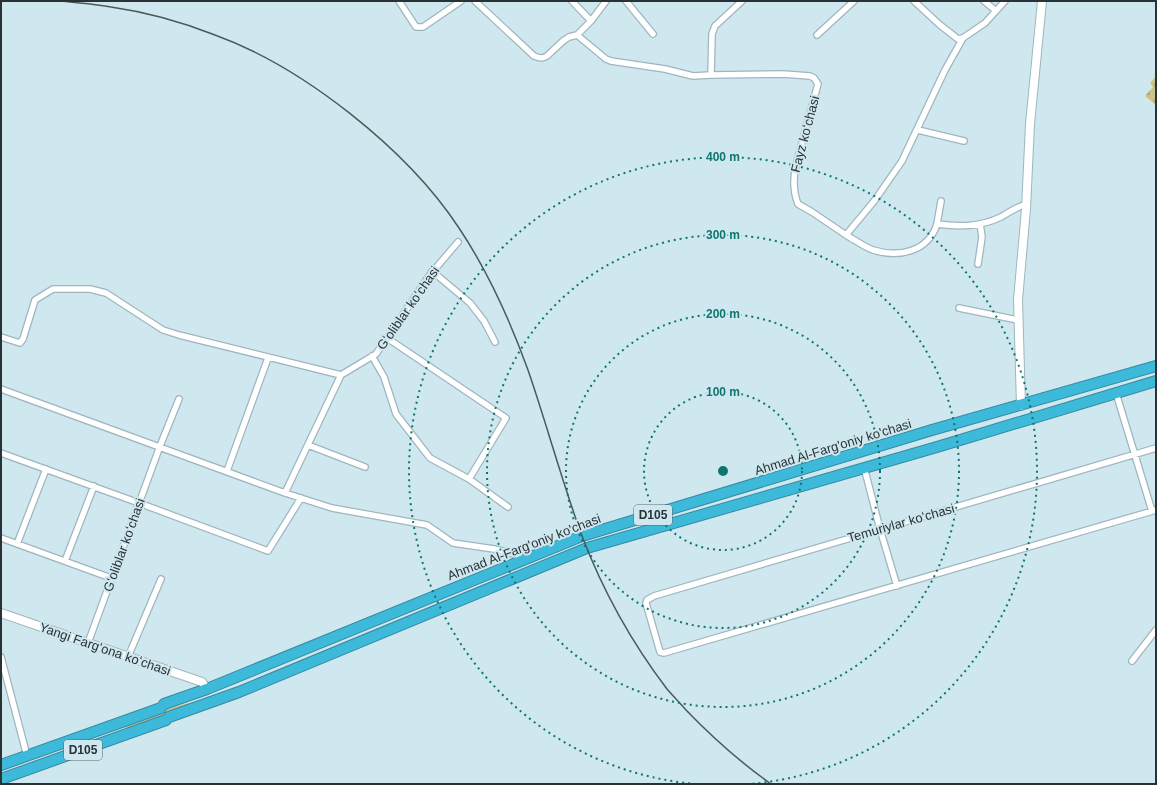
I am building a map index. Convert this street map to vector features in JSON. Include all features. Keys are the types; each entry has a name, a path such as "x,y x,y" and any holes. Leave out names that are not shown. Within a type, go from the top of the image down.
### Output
{"highway":[{"name":"Ahmad Al-Farg'oniy ko'chasi","path":"1,765 207,689 582,536 932,430 1021,406 1156,366"},
{"name":"Ahmad Al-Farg'oniy ko'chasi","path":"1,779 239,692 587,548 936,447 1156,381"},
{"path":"932,430 936,447"},
{"path":"357,628 363,641"}],"street":[{"path":"399,1 416,27 423,27 461,1"},
{"path":"476,1 534,56 543,59 568,37 577,35 591,21 606,1"},
{"path":"572,1 591,21"},
{"path":"626,1 653,34"},
{"path":"711,75 712,34 715,26 742,1"},
{"path":"817,35 854,1"},
{"path":"914,1 958,39 963,38 977,29 1005,1"},
{"path":"984,1 996,11"},
{"path":"1021,406 1018,320 1030,124 1042,1"},
{"name":"Fayz koʻchasi","path":"577,35 606,59 611,61 665,69 693,76 783,74 810,76 814,78 818,84 794,175 795,196 798,204 872,250 898,254 911,251 924,244 934,233 937,224"},
{"path":"846,235 890,181 902,161 918,130 934,93 963,38"},
{"path":"918,130 964,141"},
{"path":"941,201 937,224 953,226 985,223 1026,204"},
{"path":"978,264 982,237 980,224"},
{"name":"Gʻoliblar koʻchasi","path":"341,375 376,354 432,271 458,242"},
{"path":"432,271 470,303 484,321 495,342"},
{"path":"1,337 20,343 23,339 35,300 39,296 53,289 90,289 106,293 162,330 190,339 341,375 285,493"},
{"path":"959,308 1018,320"},
{"path":"387,338 506,418 469,479"},
{"path":"372,356 384,377 396,414 430,458 469,479 508,507"},
{"path":"227,471 268,358"},
{"path":"1,389 285,493 332,508 427,524 453,543 494,549 514,554 524,560"},
{"path":"864,467 880,530 897,586 1154,511 1116,393"},
{"name":"Gʻoliblar koʻchasi","path":"88,643 139,502 179,399"},
{"path":"308,445 365,467"},
{"name":"Temuriylar koʻchasi","path":"897,586 662,653 660,652 646,603 647,600 654,596 1156,448"},
{"path":"1,453 139,502 268,551 301,498"},
{"path":"16,544 46,469"},
{"path":"65,562 94,486"},
{"path":"1,538 112,578"},
{"path":"128,657 161,579"},
{"name":"Yangi Fargʻona koʻchasi","path":"1,613 202,682 207,689"},
{"path":"1132,661 1156,630"},
{"path":"1,657 27,756"}],"green space":[{"path":"1156,76 1156,105 1145,96 1153,87 1150,83"},
{"path":"205,700 139,726 124,728 163,711"}],"railway":[{"path":"61,1 124,9 164,18 202,30 249,49 317,89 382,141 411,169 437,198 459,228 498,297 528,370 582,536 599,577 630,635 667,689 686,710 727,749 771,784"}]}
